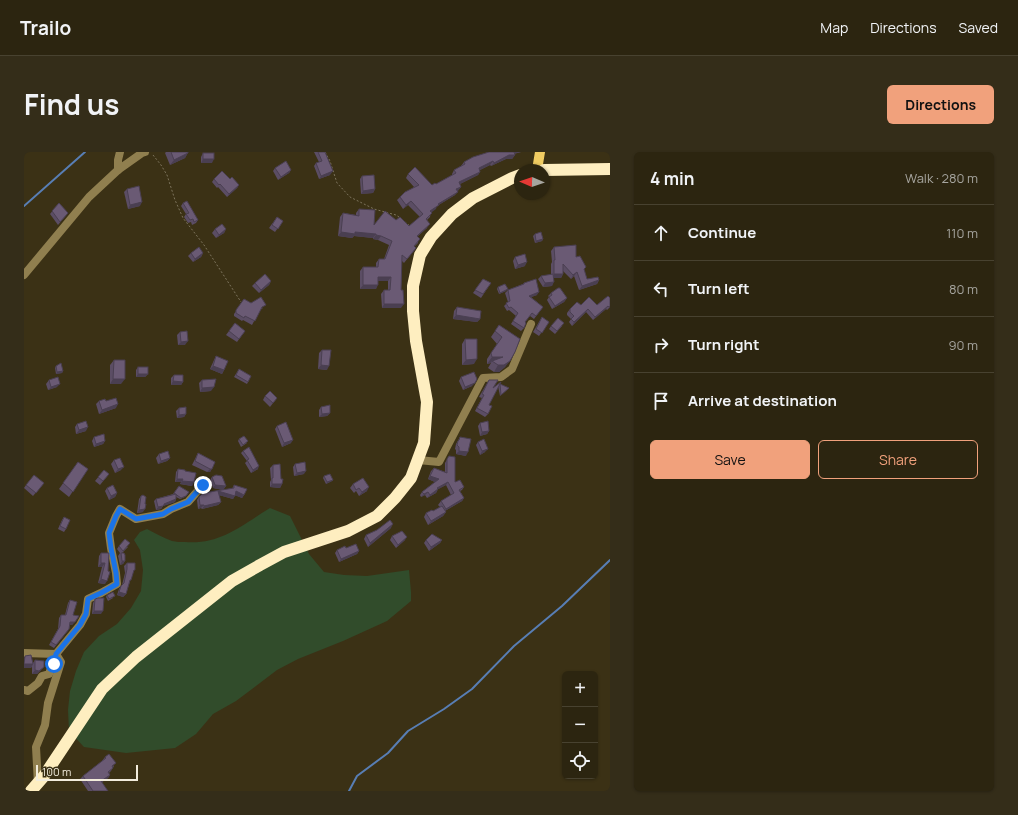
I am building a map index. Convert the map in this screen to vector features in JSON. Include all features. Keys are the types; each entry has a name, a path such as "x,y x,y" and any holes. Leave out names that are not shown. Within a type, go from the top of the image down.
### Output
{"highway":[{"path":"550,170 610,169"},
{"path":"34,788 44,776 102,689 136,657 232,581 284,552 348,531 377,516 395,498 411,478 424,443 427,402 416,341 413,311 413,286 420,255 431,237 452,214 473,198 514,177"}],"main road":[{"path":"538,164 540,152"}],"street":[{"path":"118,170 120,152"},
{"path":"24,275 89,197 118,170 145,152"},
{"path":"418,460 439,462 483,378 501,377 512,369 531,324"},
{"path":"24,690 28,691 38,683 42,676 49,674 54,664 56,654 80,625 86,614 88,599 117,584 109,533 120,509 136,519 163,514 188,502 203,485"},
{"path":"24,653 56,654"},
{"path":"34,788 36,747 45,725 48,703 61,662 56,654"}],"path":[{"path":"150,152 161,164 167,175 175,200 183,218 204,244 242,302"},
{"path":"325,152 330,161 337,183 350,197 374,208 396,215 413,230"}],"green space":[{"path":"270,508 290,516 309,554 324,572 367,576 409,570 411,601 387,621 298,659 277,670 236,701 213,714 196,734 175,748 126,753 84,747 69,731 68,710 70,691 84,652 99,636 117,624 131,608 141,591 143,570 140,550 134,540 140,532 147,529 175,542 198,542 209,540 220,537 240,527"}],"building":[{"path":"171,152 188,152 188,153 174,160"},
{"path":"318,152 325,152 333,171 321,176 316,163 322,161"},
{"path":"489,152 514,152 515,155 509,155 494,163 493,161 479,168 480,172 459,182 461,187 456,189 458,192 438,204 439,205 430,211 432,213 426,219 430,224 417,236 420,239 414,246 416,248 407,259 402,255 401,290 403,290 404,304 384,304 384,290 390,290 391,277 378,277 378,285 363,285 363,267 378,267 379,259 385,259 392,241 376,234 341,232 343,213 359,216 359,209 375,210 374,225 385,211 396,220 400,217 409,226 423,214 411,201 406,205 400,197 405,192 419,185 408,174 415,167 432,185 456,173 454,170 465,164 464,162 473,157"},
{"path":"203,153 214,153 214,159 203,159"},
{"path":"286,161 291,170 281,177 275,168"},
{"path":"222,171 230,179 232,177 239,185 229,194 214,179"},
{"path":"374,175 375,189 363,191 362,176"},
{"path":"139,186 142,202 130,205 127,189"},
{"path":"187,201 198,220 194,222 193,219 190,220 186,214 189,213 183,203"},
{"path":"59,203 68,213 60,222 52,211"},
{"path":"277,217 283,221 278,229 272,225"},
{"path":"222,224 226,229 219,235 215,229"},
{"path":"541,232 543,239 536,241 535,234"},
{"path":"576,245 576,257 580,256 586,267 584,269 587,279 598,277 599,280 582,286 577,272 573,275 563,264 563,274 554,274 554,247"},
{"path":"199,247 203,253 195,259 191,253"},
{"path":"525,254 527,262 518,265 515,257"},
{"path":"265,274 271,281 261,290 255,283"},
{"path":"553,274 554,282 545,283 541,276"},
{"path":"483,279 491,283 483,294 475,290"},
{"path":"536,279 539,292 529,296 543,307 536,316 532,313 525,322 524,328 513,321 518,313 511,307 509,308 506,303 510,301 508,290"},
{"path":"505,284 508,289 500,293 498,287"},
{"path":"560,288 567,298 555,306 549,297 552,295 551,293"},
{"path":"608,296 610,298 610,306 595,317 588,309 574,322 571,319 574,316 570,312 570,309 577,302 581,305 589,297 597,305"},
{"path":"261,297 266,305 262,307 255,321 245,316 244,318 236,313 236,310 244,299 251,303"},
{"path":"457,307 481,311 480,319 456,315"},
{"path":"542,317 549,322 542,333 536,329"},
{"path":"558,318 564,323 557,331 551,326"},
{"path":"235,323 245,331 239,339 229,331"},
{"path":"499,325 520,339 510,361 504,365 498,365 492,361 503,357 492,357 491,353 502,337 495,331"},
{"path":"187,331 188,341 181,342 180,332"},
{"path":"465,339 477,339 477,359 466,360"},
{"path":"322,350 331,350 329,366 321,365"},
{"path":"216,356 228,361 224,370 213,366"},
{"path":"114,360 125,360 125,379 113,379"},
{"path":"61,363 63,371 57,372 56,366"},
{"path":"138,367 148,367 148,374 138,374"},
{"path":"239,369 251,376 248,382 236,375"},
{"path":"474,372 477,379 475,383 465,387 461,377"},
{"path":"174,375 183,375 183,382 173,381"},
{"path":"58,377 60,384 51,387 49,380"},
{"path":"216,379 214,387 202,388 202,380"},
{"path":"489,380 498,380 493,388 501,382 489,405 492,406 488,414 477,408 484,395 482,394"},
{"path":"500,384 509,388 501,395"},
{"path":"270,391 277,398 273,403 265,396"},
{"path":"116,398 118,404 102,410 99,401 105,399 106,401"},
{"path":"330,405 330,413 322,414 321,407"},
{"path":"186,407 186,414 179,415 179,408"},
{"path":"86,421 88,427 79,430 77,424"},
{"path":"488,421 489,431 482,432 480,423"},
{"path":"286,422 293,440 284,443 277,426"},
{"path":"104,434 105,441 96,444 94,437"},
{"path":"244,436 248,441 243,445 239,439"},
{"path":"460,437 471,439 468,452 459,451 459,447 457,445"},
{"path":"484,439 488,449 482,451 478,442"},
{"path":"249,447 259,466 253,470 247,460 249,459 243,451"},
{"path":"168,451 170,458 161,461 159,454"},
{"path":"198,453 215,462 212,469 195,461"},
{"path":"449,456 455,457 455,482 460,480 464,487 459,490 464,498 446,509 441,501 454,493 448,482 437,488 438,489 430,495 428,492 424,494 422,492 439,479 430,476 434,468 447,473 447,459"},
{"path":"120,458 124,467 118,469 114,460"},
{"path":"78,462 88,469 73,492 63,483"},
{"path":"305,462 306,471 297,473 295,464"},
{"path":"280,464 281,479 283,479 282,484 272,484 273,465"},
{"path":"178,469 196,473 194,482 177,479"},
{"path":"104,470 109,474 103,481 98,477"},
{"path":"330,474 333,480 327,482 324,476"},
{"path":"34,475 44,483 36,493 26,485"},
{"path":"216,475 222,476 226,486 215,485 212,477"},
{"path":"363,478 369,487 362,492 359,488 356,490 353,484"},
{"path":"113,485 117,493 111,496 107,488"},
{"path":"234,485 247,489 244,495 236,491 235,496 218,491 221,502 204,506 200,505 199,497 203,493 234,488"},
{"path":"179,486 189,492 186,496 181,498 174,493"},
{"path":"176,494 176,499 158,507 156,499"},
{"path":"143,495 146,497 145,509 139,510 141,496"},
{"path":"442,506 446,512 431,521 426,513"},
{"path":"64,517 70,520 66,529 60,526"},
{"path":"390,520 393,524 370,543 366,535 377,530"},
{"path":"402,531 407,537 398,545 392,536"},
{"path":"432,534 442,540 431,547 426,540"},
{"path":"125,539 130,543 123,551 119,546"},
{"path":"356,544 359,551 341,559 337,550 345,546 346,548"},
{"path":"101,553 109,553 108,571 110,572 107,581 101,579 105,563 101,563"},
{"path":"121,553 124,553 125,555 125,561 122,561"},
{"path":"127,563 135,563 135,570 126,594 119,592 124,583"},
{"path":"113,592 115,596 109,599 107,595"},
{"path":"104,598 103,611 94,611 95,599"},
{"path":"70,600 77,602 73,615 79,616 75,622 70,622 69,629 56,645 51,642 60,626 61,615 66,615"},
{"path":"31,655 33,664 24,664 25,656"},
{"path":"35,660 44,661 44,667 39,671 35,670"},
{"path":"109,754 116,763 108,772 110,775 101,781 108,791 93,791 83,776"}],"waterway":[{"path":"24,206 85,152"},
{"path":"349,791 357,776 388,753 408,731 444,709 472,689 514,646 562,606 610,560"}],"route":[{"path":"54,664 56,654 80,625 86,614 88,599 117,584 109,533 120,509 136,519 163,514 188,502 203,485"}]}
